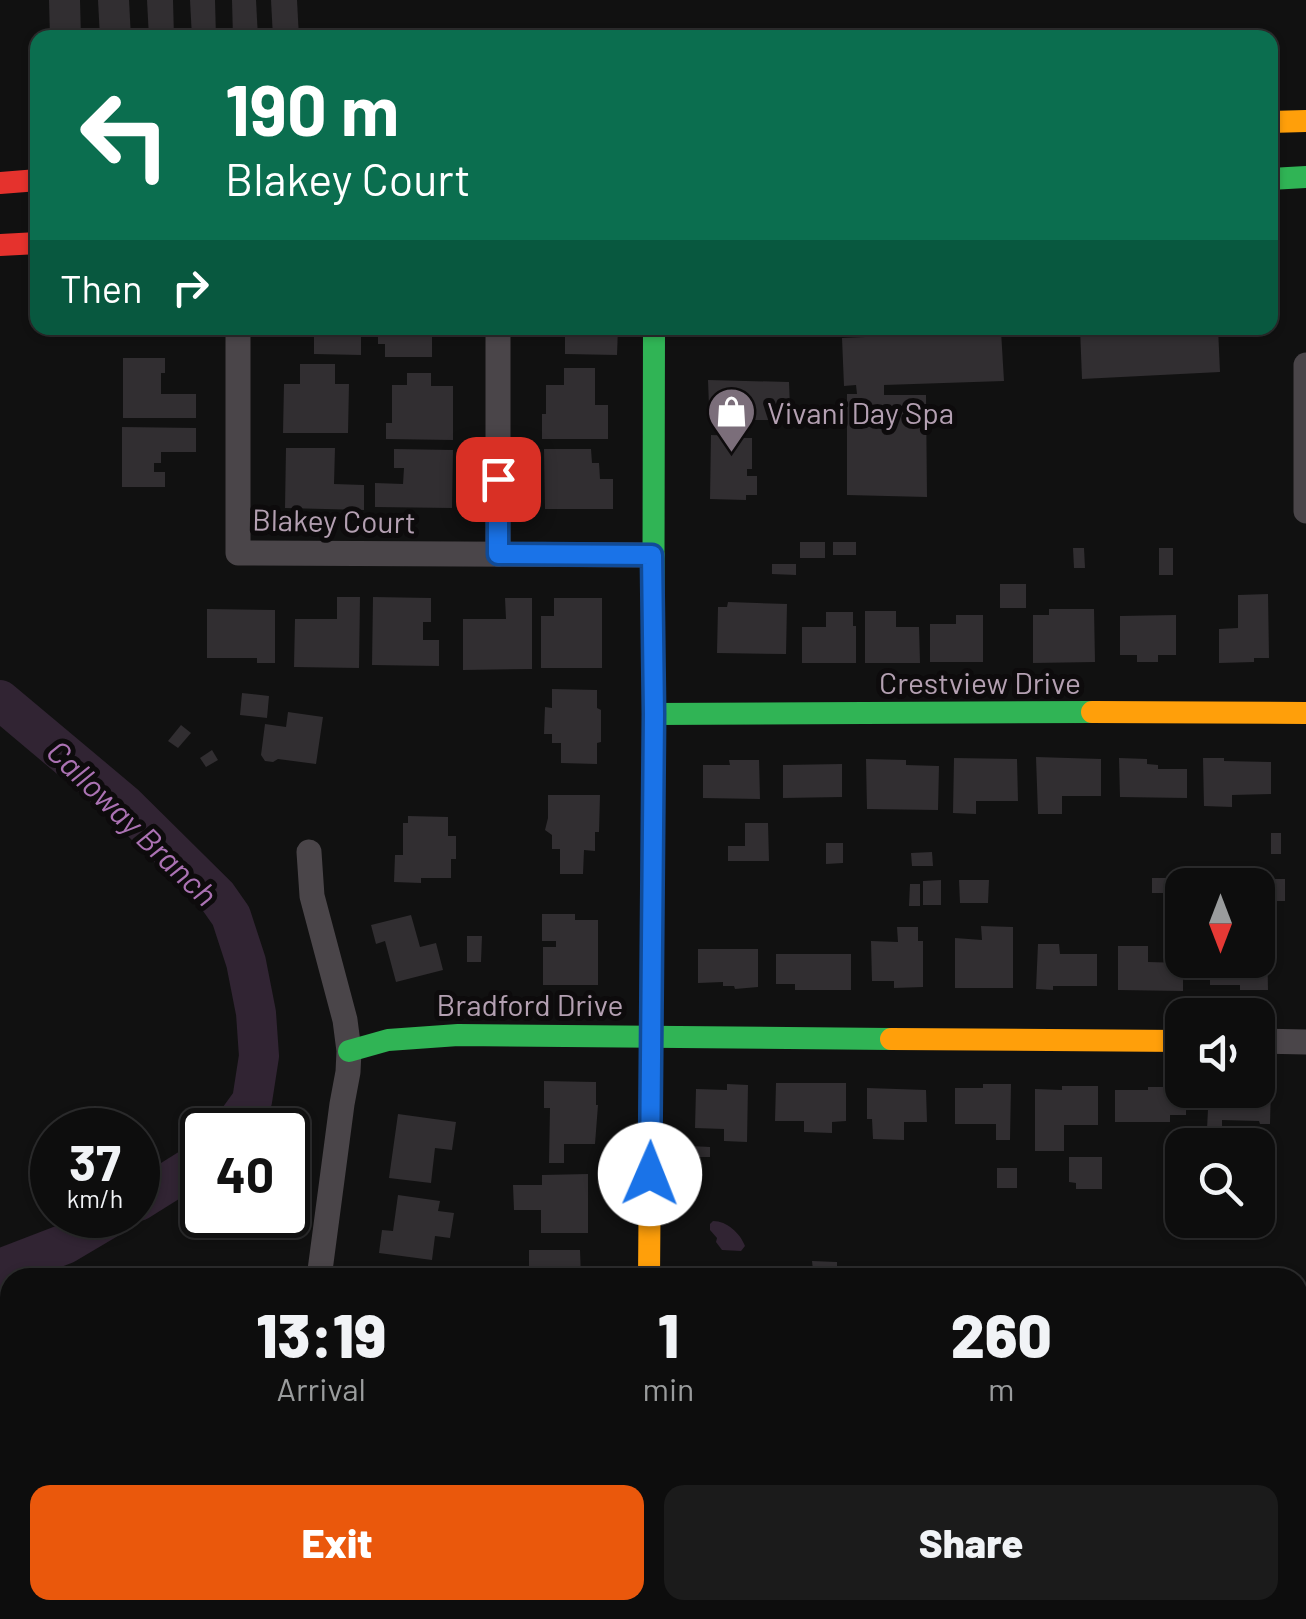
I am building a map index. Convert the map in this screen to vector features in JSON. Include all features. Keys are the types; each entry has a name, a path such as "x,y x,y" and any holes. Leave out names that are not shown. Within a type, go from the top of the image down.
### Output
{"street":[{"path":"1278,122 1306,120"},
{"path":"1278,179 1306,177"},
{"path":"0,183 30,181"},
{"path":"0,245 30,243"},
{"name":"Blakey Court","path":"238,335 238,554 652,555"},
{"path":"498,335 498,554"},
{"path":"649,1268 654,335"},
{"path":"1306,365 1306,511"},
{"name":"Crestview Drive","path":"654,714 1306,713"},
{"path":"309,852 312,896 345,1020 349,1051 320,1268"},
{"name":"Bradford Drive","path":"349,1051 388,1040 458,1035 1165,1041"},
{"path":"1275,1041 1306,1042"}],"shaded area":[{"path":"713,1221 736,1232 745,1246 741,1251 722,1250 710,1230"}],"building":[{"path":"49,0 80,0 81,30 50,30"},
{"path":"98,0 129,0 131,30 100,30"},
{"path":"147,0 173,0 174,30 149,30"},
{"path":"190,0 215,0 216,30 192,30"},
{"path":"232,0 256,0 258,30 233,30"},
{"path":"271,0 297,0 299,30 273,30"},
{"path":"314,335 361,335 361,355 314,354"},
{"path":"378,335 432,335 432,357 385,357 385,344 378,344"},
{"path":"565,335 618,335 617,355 565,354"},
{"path":"1001,335 1004,381 884,385 884,395 926,395 927,497 847,495 847,394 857,394 856,385 844,386 842,338"},
{"path":"1080,335 1218,335 1220,372 1082,379"},
{"path":"123,358 165,358 161,394 196,394 196,418 123,418"},
{"path":"300,364 335,364 335,384 349,384 348,433 283,433 284,384 300,384"},
{"path":"564,368 595,368 595,405 608,405 608,439 542,439 546,385 564,385"},
{"path":"407,373 431,373 431,386 453,386 453,440 386,439 386,423 392,423 392,385 407,385"},
{"path":"708,380 789,382 790,408 774,408 774,420 736,420 736,407 709,406"},
{"path":"122,427 196,428 196,452 161,452 161,463 154,463 154,472 165,472 165,487 122,487"},
{"name":"Vivani Day Spa","path":"711,435 752,438 752,469 747,469 747,476 757,476 757,495 746,495 746,500 710,499"},
{"path":"286,448 335,448 334,484 364,485 364,510 285,508"},
{"path":"394,449 453,450 452,508 375,507 375,483 403,484 404,468 394,468"},
{"path":"544,449 591,449 592,463 599,463 600,479 613,479 613,509 545,509"},
{"path":"800,542 825,542 825,558 800,558"},
{"path":"833,542 856,542 856,555 833,555"},
{"path":"1073,548 1084,548 1085,568 1074,568"},
{"path":"1159,548 1173,548 1173,575 1159,575"},
{"path":"772,564 796,564 796,575 772,574"},
{"path":"1000,584 1026,584 1026,608 1000,608"},
{"path":"1268,594 1269,658 1219,663 1219,629 1238,628 1238,595"},
{"path":"337,597 360,597 359,668 294,667 295,619 337,619"},
{"path":"373,597 431,598 431,622 423,622 423,640 439,640 439,666 372,665"},
{"path":"505,598 532,598 532,669 463,670 463,619 506,619"},
{"path":"554,598 602,598 602,668 541,668 541,616 554,616"},
{"path":"728,602 787,604 786,654 717,653 718,607 727,607"},
{"path":"207,609 275,610 275,663 257,663 257,658 207,658"},
{"path":"1049,609 1094,609 1095,662 1033,663 1033,615 1049,615"},
{"path":"865,611 896,611 896,627 919,627 920,663 865,663"},
{"path":"826,612 853,612 856,663 802,663 802,627 826,627"},
{"path":"956,615 983,615 983,662 930,662 930,624 956,624"},
{"path":"1176,615 1176,655 1158,655 1158,662 1137,662 1137,655 1120,655 1120,616"},
{"path":"552,689 597,690 601,742 597,743 597,764 561,763 561,743 552,743 552,734 544,734 545,707 552,708"},
{"path":"242,693 269,696 267,718 240,715"},
{"path":"288,712 323,717 316,764 265,761 261,755 265,724 286,727"},
{"path":"181,725 191,733 178,748 168,741"},
{"path":"212,750 218,760 206,767 200,758"},
{"path":"1036,757 1101,759 1101,796 1062,796 1062,814 1038,814"},
{"path":"954,758 1017,759 1018,801 976,801 976,814 953,813"},
{"path":"1119,758 1147,759 1147,764 1158,765 1158,769 1187,769 1187,798 1120,797"},
{"path":"1203,758 1271,762 1271,794 1232,795 1232,807 1204,806"},
{"path":"866,759 939,766 938,810 867,809"},
{"path":"729,760 759,760 760,799 703,798 703,765 730,765"},
{"path":"842,764 842,797 783,798 783,765"},
{"path":"548,795 600,795 595,851 584,850 583,874 560,874 560,849 552,849 552,835 545,830"},
{"path":"408,816 448,817 448,836 456,836 451,878 394,882 395,855 403,855 403,823 408,823"},
{"path":"745,823 768,823 769,861 728,861 728,846 745,846"},
{"path":"1271,833 1281,833 1281,854 1271,854"},
{"path":"826,843 843,843 843,863 826,864"},
{"path":"932,852 933,866 912,866 911,853"},
{"path":"1152,878 1165,878 1165,893 1152,893"},
{"path":"1275,879 1285,879 1285,901 1275,901"},
{"path":"941,880 941,905 923,905 923,881"},
{"path":"959,880 989,880 988,903 960,903"},
{"path":"910,884 920,884 920,906 909,906"},
{"path":"542,914 575,914 575,920 598,920 598,985 543,985 543,947 556,947 556,941 542,941"},
{"path":"411,915 420,947 436,943 443,970 396,982 385,941 376,944 371,925"},
{"path":"981,926 1013,927 1013,988 955,988 955,938 982,940"},
{"path":"897,927 918,927 918,941 923,941 923,987 894,988 894,981 872,981 871,941 898,942"},
{"path":"467,936 482,936 481,962 467,962"},
{"path":"1038,944 1059,944 1060,954 1097,954 1097,986 1036,989"},
{"path":"1118,946 1148,946 1148,962 1165,962 1165,978 1183,978 1183,991 1118,990"},
{"path":"698,949 758,949 758,987 735,989 723,986 723,982 698,983"},
{"path":"776,954 851,954 851,990 795,990 795,984 776,984"},
{"path":"1210,978 1268,978 1268,990 1240,990 1240,985 1210,985"},
{"path":"544,1081 596,1082 595,1144 564,1144 564,1163 549,1163 550,1108 544,1108"},
{"path":"776,1083 846,1083 846,1121 832,1122 832,1133 804,1132 804,1121 775,1121"},
{"path":"727,1084 748,1085 747,1142 724,1141 724,1129 695,1128 696,1089 727,1090"},
{"path":"983,1084 1011,1084 1010,1140 996,1140 996,1124 955,1124 955,1088 983,1088"},
{"path":"1062,1086 1098,1086 1098,1125 1064,1125 1064,1151 1035,1151 1035,1089 1062,1090"},
{"path":"1165,1087 1165,1108 1186,1108 1186,1115 1170,1115 1170,1122 1115,1122 1115,1090"},
{"path":"867,1088 926,1090 927,1122 904,1122 904,1140 873,1139 872,1119 867,1119"},
{"path":"1208,1108 1270,1108 1270,1124 1222,1120 1222,1128 1207,1128"},
{"path":"398,1114 456,1122 452,1150 435,1148 431,1183 389,1178"},
{"path":"690,1146 710,1147 710,1157 690,1157"},
{"path":"1069,1157 1102,1157 1102,1189 1076,1189 1076,1183 1069,1182"},
{"path":"997,1168 1017,1168 1017,1188 997,1188"},
{"path":"588,1174 588,1233 541,1233 541,1210 514,1210 513,1185 542,1185 542,1175"},
{"path":"398,1195 440,1201 438,1211 454,1213 450,1238 435,1236 432,1260 379,1253 382,1230 393,1231"},
{"path":"529,1250 580,1250 581,1268 529,1268"},
{"path":"812,1261 837,1262 837,1268 813,1268"},
{"path":"1201,1266 1246,1266 1246,1268"}],"waterway":[{"name":"Calloway Branch","path":"0,700 124,804 217,896 231,916 246,962 256,1013 259,1056 252,1101 247,1108"},
{"name":"Calloway Branch","path":"160,1187 180,1175"},
{"name":"Calloway Branch","path":"3,1268 75,1238"}],"traffic: fast":[{"path":"1278,179 1306,177"},
{"path":"653,793 654,335"},
{"path":"654,714 1092,712"},
{"path":"349,1051 388,1040 458,1035 891,1039"}],"traffic: slow":[{"path":"1278,122 1306,121"},
{"path":"1092,712 1306,713"},
{"path":"649,1268 653,793"},
{"path":"891,1039 1165,1041"}],"traffic: jam":[{"path":"0,183 30,181"},
{"path":"0,245 30,243"}],"place":[{"name":"Vivani Day Spa","path":"732,454"}],"route":[{"path":"498,479 498,554 652,555 650,1174"}]}
